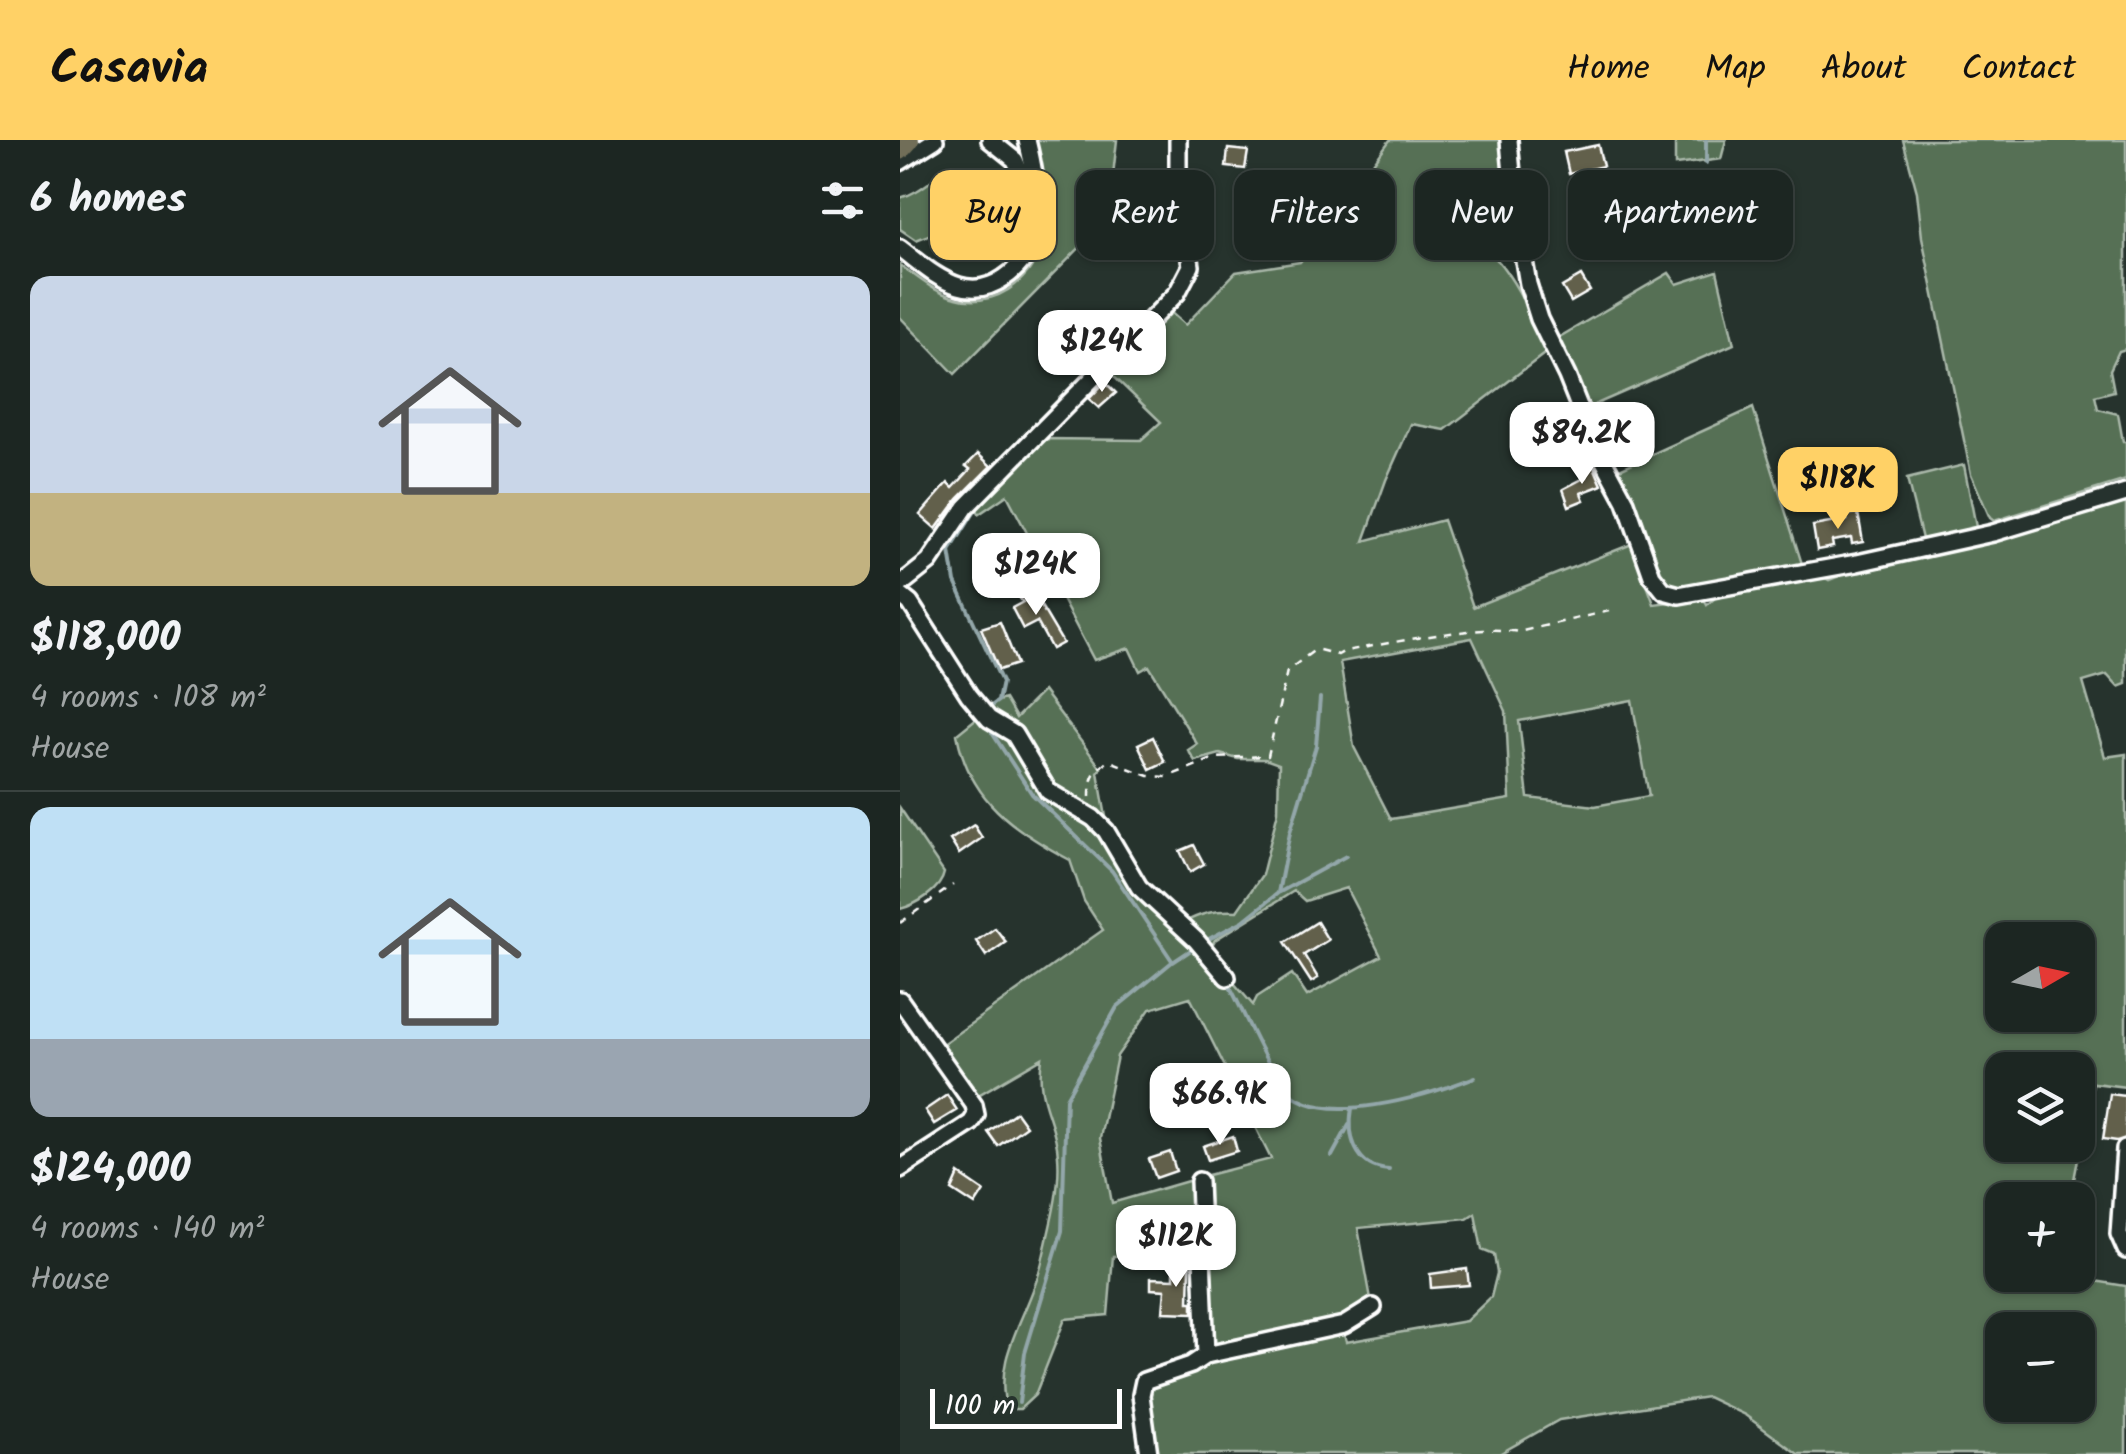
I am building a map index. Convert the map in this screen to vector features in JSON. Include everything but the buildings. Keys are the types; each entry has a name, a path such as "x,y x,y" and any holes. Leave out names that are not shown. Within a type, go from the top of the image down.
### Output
{"main road":[{"path":"900,150 909,140"}],"street":[{"path":"900,162 935,140"},
{"path":"990,140 1014,160 1019,170"},
{"path":"1027,140 1034,170"},
{"path":"900,585 929,562 966,508 1177,293 1191,266 1178,176 1178,140"},
{"path":"1509,140 1515,208 1528,284 1539,319 1568,376 1592,438 1626,502 1652,576 1664,592 1679,595 1993,533 2126,492"},
{"path":"900,248 931,272 964,288 992,287 1013,273 1022,260"},
{"path":"900,595 910,603 984,714 1014,734 1048,791 1093,818 1106,831 1139,887 1200,945 1227,977"},
{"path":"900,1000 974,1105 976,1115 900,1169"},
{"path":"2124,1149 2120,1234 2126,1250"},
{"path":"1200,1181 1206,1355"},
{"path":"1149,1454 1141,1394 1144,1382 1154,1375 1191,1365 1206,1355 1344,1326 1373,1307"}],"path":[{"path":"1093,818 1090,780 1096,768 1106,763 1166,777 1215,758 1268,756 1287,671 1316,649 1338,655 1345,650 1472,632 1518,632 1609,611"},
{"path":"900,923 953,885"}],"green space":[{"path":"1035,140 1117,140 1114,170 1076,170 1076,251 955,374 900,317 900,265 945,294 972,300 991,298 1008,290 1036,260 1056,260 1056,170 1042,170"},
{"path":"1390,140 1502,140 1505,170 1415,170 1415,260 1497,260 1548,351 1445,430 1411,424 1364,541 1443,520 1473,607 1632,544 1654,604 1703,598 1707,605 1716,597 1822,576 1829,580 2126,496 2126,684 2118,687 2107,675 2083,682 2105,757 2126,754 2126,1087 2095,1083 2095,1052 1985,1052 1985,1162 2077,1162 2074,1182 1985,1182 1985,1292 2095,1292 2095,1281 2126,1286 2126,1454 1798,1454 1745,1415 1707,1397 1559,1420 1499,1454 1157,1454 1149,1396 1154,1385 1216,1360 1343,1331 1346,1342 1466,1321 1491,1297 1497,1273 1494,1255 1482,1250 1475,1213 1467,1218 1358,1228 1371,1299 1341,1316 1341,1321 1216,1347 1210,1341 1204,1176 1271,1159 1190,997 1150,1009 1117,1056 1100,1138 1112,1203 1195,1179 1197,1252 1113,1256 1108,1315 1065,1319 1035,1395 1020,1409 1007,1409 1003,1390 1008,1353 1037,1281 1058,1182 1056,1143 1041,1087 1042,1058 973,1098 938,1047 1103,930 1084,901 1070,860 1030,837 983,795 963,757 957,734 1005,699 1016,718 1043,691 1101,768 1098,772 1112,851 1181,924 1208,913 1237,911 1262,875 1278,811 1279,764 1220,754 1195,761 1188,750 1197,744 1149,666 1140,671 1129,648 1094,660 1007,495 979,514 974,502 1043,439 1141,440 1161,422 1108,371 1169,311 1185,325 1236,272 1301,260 1395,260 1395,170 1368,170","holes":["1472,638 1506,711 1510,799 1391,819 1354,747 1340,662","1632,700 1649,796 1595,806 1528,798 1519,721","1346,888 1381,956 1307,996 1292,974 1257,997 1253,1005 1228,976 1211,947 1215,940 1294,891 1305,901"]},
{"path":"1675,140 1726,140 1721,159 1675,165"},
{"path":"1903,140 2126,140 2126,349 2119,351 2110,370 2114,391 2095,396 2098,409 2118,414 2126,442 2126,480 1994,521 1990,518 1971,474 1922,237 1917,192"},
{"path":"930,182 930,234 916,240 900,229 900,198"},
{"path":"1717,271 1734,344 1585,409 1556,339 1669,273 1677,284"},
{"path":"1753,408 1802,564 1684,590 1661,582 1613,472"},
{"path":"1964,465 1976,527 1922,539 1907,479"},
{"path":"900,808 944,873 927,896 900,909"}],"waterway":[{"path":"1706,140 1706,163"},
{"path":"982,500 950,551 955,582 1002,682 998,701 987,709"},
{"path":"1203,942 1243,921 1278,893 1290,832 1316,746 1320,698"},
{"path":"985,722 1032,794 1112,871 1173,962 1197,946"},
{"path":"1280,892 1346,856"},
{"path":"1019,1403 1025,1353 1062,1231 1066,1098 1117,1007 1172,962"},
{"path":"1228,983 1275,1074 1299,1100 1347,1108 1376,1105 1475,1077"},
{"path":"1352,1108 1351,1129 1356,1149 1368,1163 1389,1170"},
{"path":"1332,1156 1349,1125"}]}
